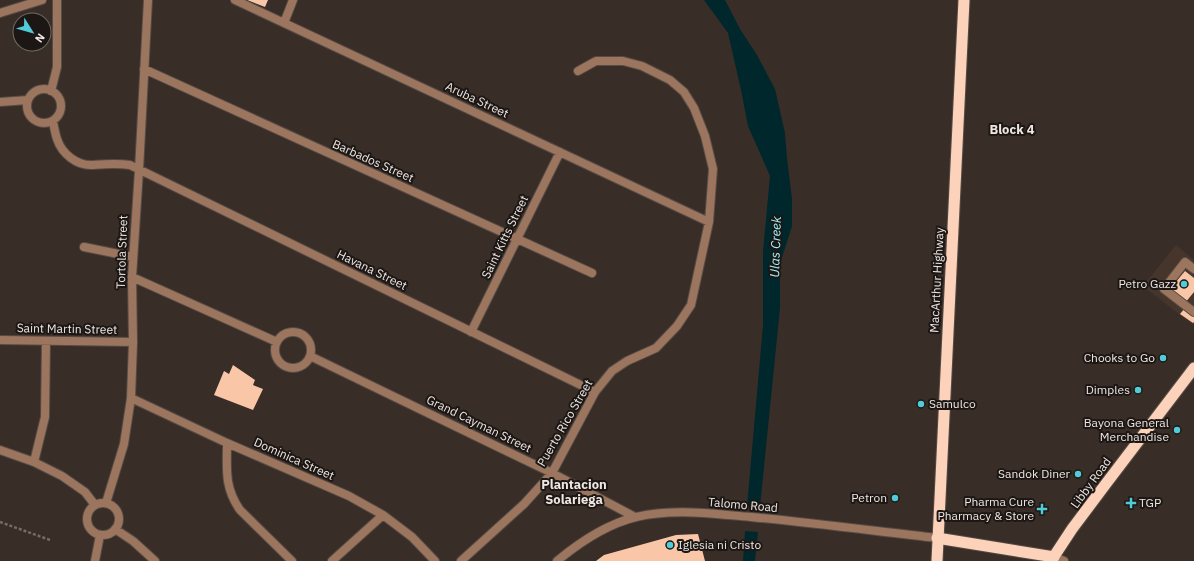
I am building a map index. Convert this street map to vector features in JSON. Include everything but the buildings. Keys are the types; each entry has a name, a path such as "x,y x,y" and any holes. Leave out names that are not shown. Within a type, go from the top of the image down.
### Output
{"highway":[{"name":"MacArthur Highway","path":"937,561 964,0"},
{"name":"Libby Road","path":"937,538 1056,560 1105,484 1194,368"}],"street":[{"path":"0,13 42,0"},
{"path":"51,91 57,67 57,0"},
{"name":"Tortola Street","path":"106,503 124,444 131,398 133,342 132,277 148,0"},
{"name":"Aruba Street","path":"235,0 709,222"},
{"path":"284,23 293,0"},
{"name":"Puerto Rico Street","path":"461,561 524,504 552,473 595,392 612,371 627,361 656,348 677,326 691,305 709,222 713,170 705,136 694,108 684,92 670,80 642,66 623,61 596,61 578,71"},
{"name":"Barbados Street","path":"144,70 592,273"},
{"path":"40,90 51,91 56,95 61,106 57,117 48,123 33,120 29,116 27,110 28,100 31,95 40,90"},
{"path":"0,102 28,100"},
{"name":"Havana Street","path":"53,120 57,140 64,152 81,164 91,165 112,163 130,166 595,392"},
{"name":"Saint Kitts Street","path":"471,332 560,152"},
{"path":"84,247 133,257"},
{"path":"1194,269 1185,262 1164,289 1194,312"},
{"path":"132,277 277,342"},
{"path":"292,332 298,333 308,340 311,350 310,356 307,362 302,366 290,368 277,360 275,347 280,338 286,334 292,332"},
{"name":"Saint Martin Street","path":"0,340 133,342"},
{"path":"34,462 45,417 46,340"},
{"name":"Grand Cayman Street","path":"310,356 552,473 635,517"},
{"name":"Dominica Street","path":"131,398 349,496 383,515 412,537 435,561"},
{"path":"226,442 228,483 234,501 240,510 292,561"},
{"path":"0,450 34,462 72,482 85,492 95,505"},
{"path":"101,503 106,503 115,508 118,513 118,524 115,529 106,535 100,535 90,529 87,518 91,508 101,503"},
{"name":"Talomo Road","path":"557,561 585,540 602,530 635,517 665,513 685,512 791,521 937,538"},
{"path":"332,561 383,515"},
{"path":"115,529 132,541 155,561"},
{"path":"95,561 100,535"}],"path":[{"path":"0,522 50,540"}],"shaded area":[{"path":"1176,245 1194,260 1193,325 1143,286"}],"water":[{"name":"Ulas Creek","path":"704,0 725,0 775,89 785,133 792,199 792,226 780,264 780,308 760,507 747,506 763,325 763,251 770,176 748,126 728,33"},
{"path":"745,531 758,532 755,561 743,561"}],"place":[{"name":"Petro Gazz","path":"1184,284"},
{"name":"Chooks to Go","path":"1163,358"},
{"name":"Dimples","path":"1138,390"},
{"name":"Samulco","path":"921,404"},
{"name":"Bayona General Merchandise","path":"1177,430"},
{"name":"Sandok Diner","path":"1078,474"},
{"name":"Petron","path":"895,498"},
{"name":"TGP","path":"1131,503"},
{"name":"Pharma Cure Pharmacy & Store","path":"1042,509"},
{"name":"Iglesia ni Cristo","path":"670,545"}],"district":[{"name":"Block 4","path":"1012,129"},
{"name":"Plantacion Solariega","path":"574,492"}]}
